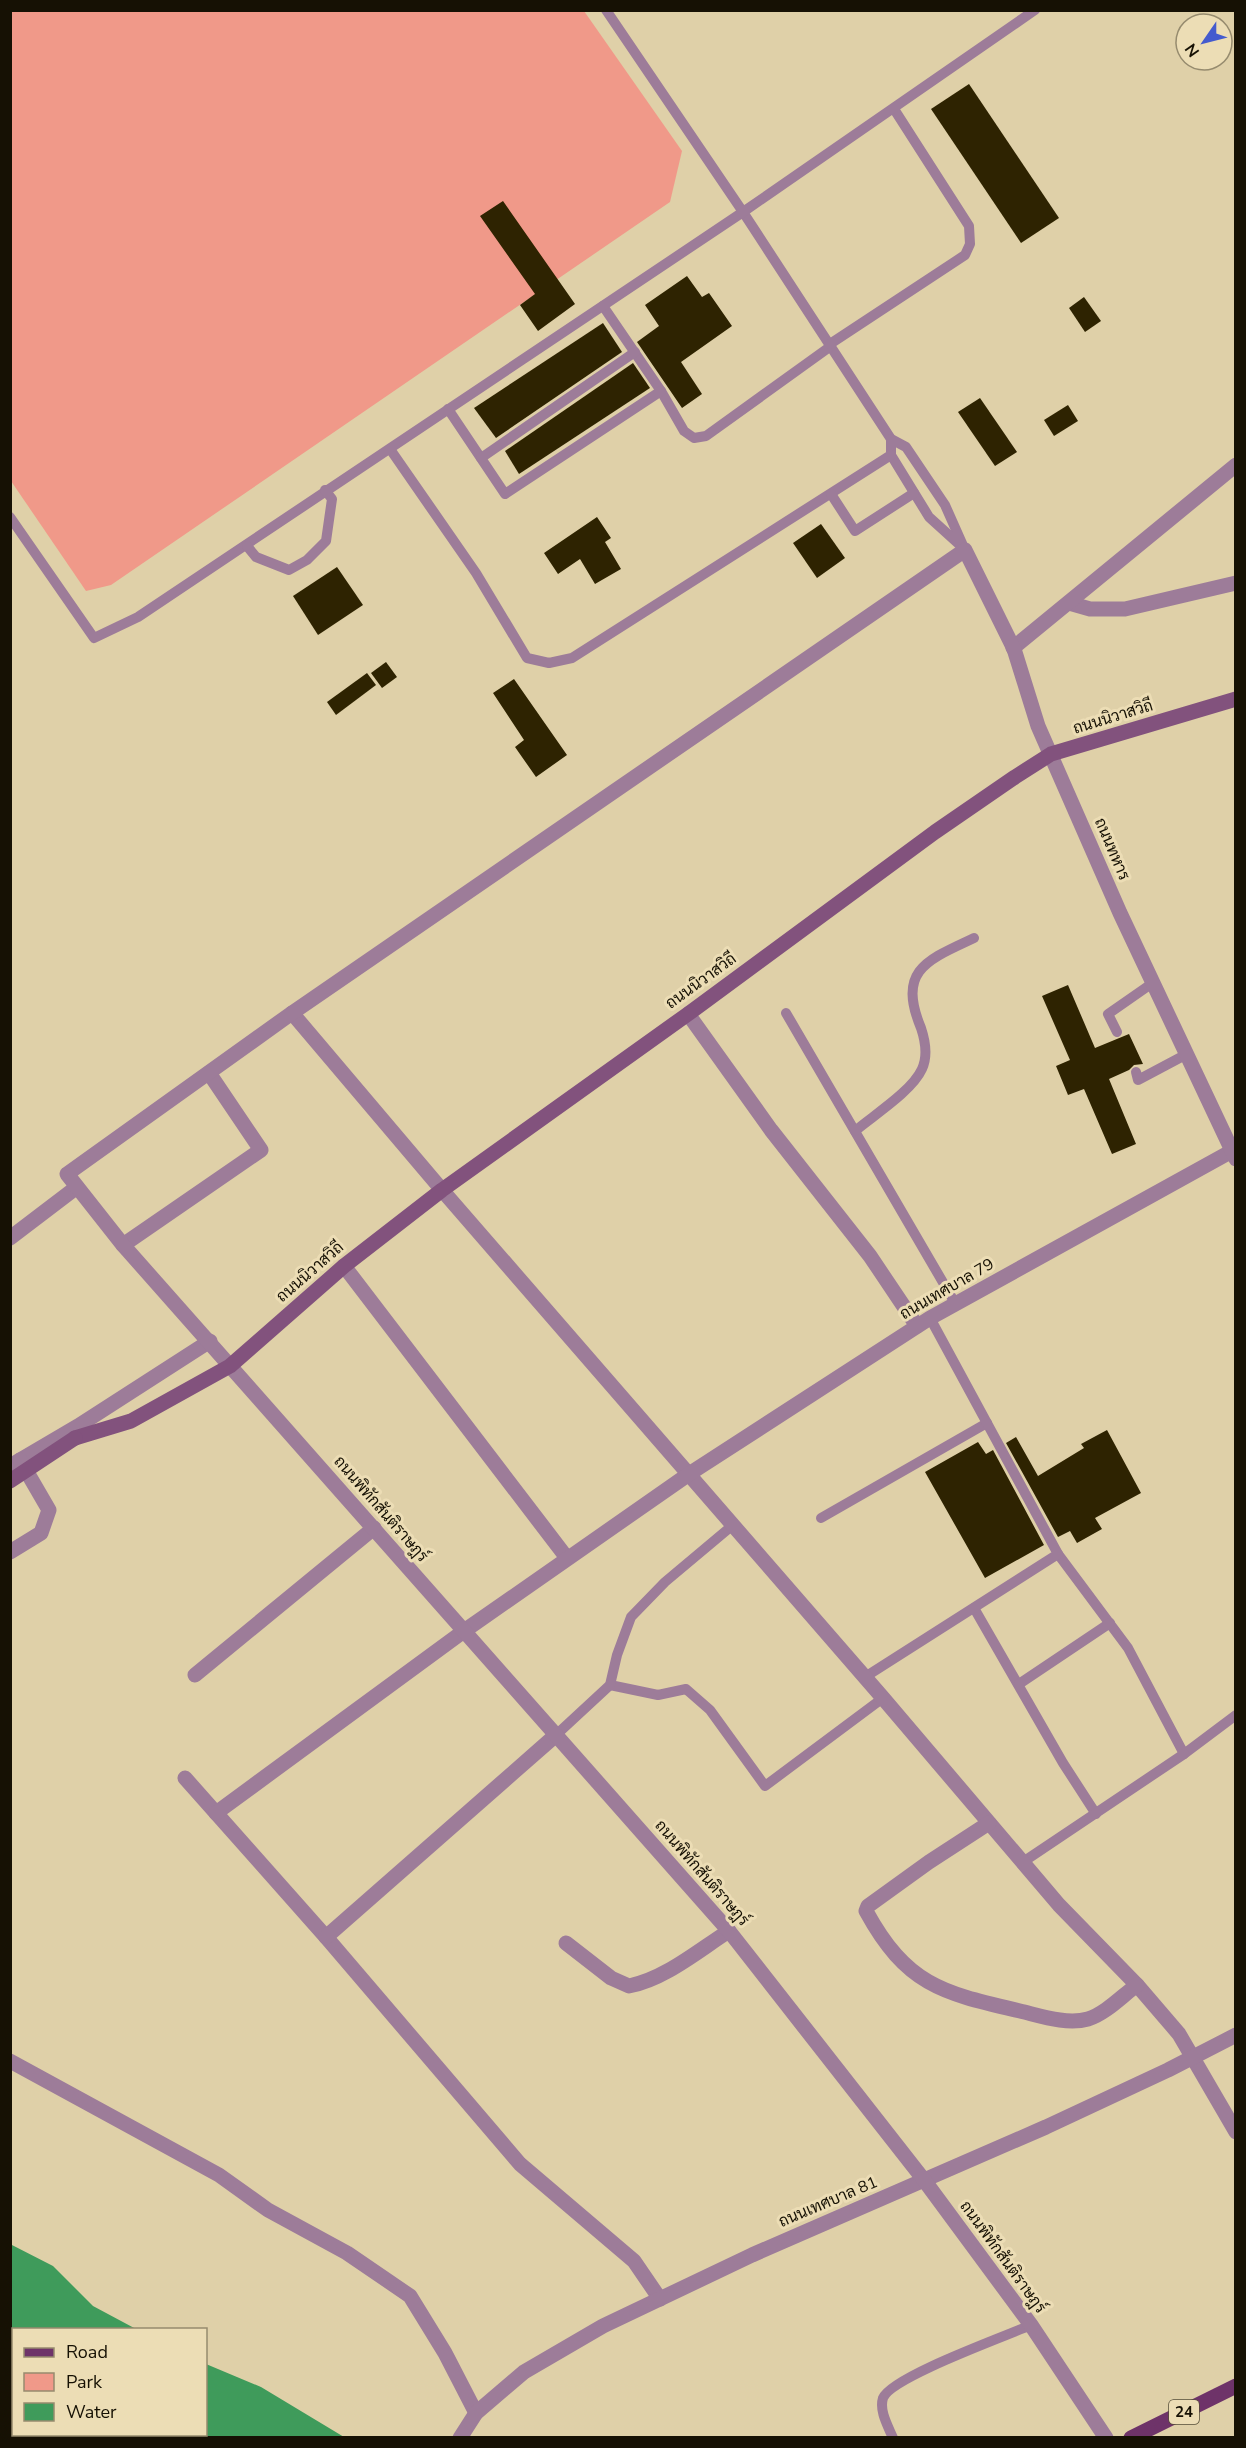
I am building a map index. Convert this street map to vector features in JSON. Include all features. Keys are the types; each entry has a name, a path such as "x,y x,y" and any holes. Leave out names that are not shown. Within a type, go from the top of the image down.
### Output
{"main road":[{"name":"ถนนนิวาสวิถี","path":"10,1481 75,1438 131,1421 230,1366 344,1266 442,1190 688,1014 934,832 1051,754 1236,699"},
{"name":"24","path":"1131,2438 1236,2386"}],"street":[{"path":"1013,648 1236,465"},
{"name":"ถนนทหาร","path":"965,550 1013,648 1038,726 1120,913 1234,1155"},
{"path":"10,1238 77,1187 67,1174 292,1013 965,550"},
{"path":"1069,603 1090,609 1125,609 1236,583"},
{"path":"292,1013 1059,1905 1137,1985 1179,2034 1236,2132"},
{"path":"688,1014 771,1130 923,1322"},
{"path":"123,1245 261,1150 208,1073"},
{"name":"ถนนเทศบาล 79","path":"216,1813 567,1558 689,1474 923,1322 1234,1155"},
{"name":"ถนนพิทักสันติราษฎร์","path":"77,1187 123,1245 729,1930 924,2180 1031,2325 1106,2438"},
{"path":"344,1266 567,1558"},
{"path":"10,1552 41,1533 49,1510 15,1463 210,1341"},
{"path":"195,1675 374,1528"},
{"path":"326,1937 556,1735"},
{"path":"185,1778 326,1937 520,2164 634,2261 660,2299"},
{"path":"989,1823 868,1906 866,1911 875,1927 902,1962 928,1983 955,1995 1069,2021 1091,2018 1137,1985"},
{"path":"566,1942 611,1978 629,1986 647,1980 678,1964 729,1930"},
{"name":"ถนนเทศบาล 81","path":"460,2438 476,2413 524,2372 603,2326 752,2254 1066,2117 1236,2035"},
{"path":"10,2061 219,2175 268,2210 347,2253 410,2296 445,2353 476,2413"}],"lane":[{"path":"606,10 744,212 891,439 906,447 939,495 965,550"},
{"path":"10,517 94,638 138,617 744,212 1035,10"},
{"path":"603,306 661,391 684,431 694,438 706,436 830,345 965,255 970,244 969,226 894,109"},
{"path":"482,458 635,352"},
{"path":"448,409 506,494 661,391"},
{"path":"891,439 891,455 929,517 965,550"},
{"path":"390,449 476,573 527,658 549,663 572,658 891,455"},
{"path":"247,546 256,557 289,570 307,560 326,540 332,499 325,490"},
{"path":"831,494 855,531 914,493"},
{"path":"855,1131 909,1086 922,1068 925,1047 910,995 917,973 937,955 974,938"},
{"path":"1117,1032 1108,1014 1154,982"},
{"path":"786,1013 955,1303"},
{"path":"1136,1072 1138,1080 1187,1054"},
{"path":"923,1322 987,1423 1059,1554 1128,1648 1184,1754"},
{"path":"821,1518 987,1423"},
{"path":"556,1735 610,1685 617,1655 631,1617 665,1582 733,1526"},
{"path":"865,1677 1059,1554"},
{"path":"974,1608 1063,1763 1096,1814"},
{"path":"1019,1684 1110,1623"},
{"path":"610,1685 658,1695 686,1689 710,1710 765,1786 883,1698"},
{"path":"1023,1862 1184,1754 1236,1714"},
{"path":"893,2438 885,2420 882,2405 888,2390 923,2370 1031,2325"}],"green space":[{"path":"10,11 584,11 682,151 670,202 111,585 86,591 11,481"}],"water":[{"path":"10,2244 53,2266 93,2306 134,2328 12,2328 12,2436 207,2436 207,2364 261,2387 344,2437 11,2437"}],"building":[{"path":"969,84 1059,218 1021,243 931,109"},
{"path":"503,201 575,304 538,331 520,305 535,294 480,216"},
{"path":"687,276 702,297 709,293 732,326 681,362 702,394 682,408 637,342 659,326 645,305"},
{"path":"1084,297 1101,321 1085,332 1069,308"},
{"path":"603,323 622,352 496,438 474,408"},
{"path":"633,363 650,388 519,474 505,451"},
{"path":"980,398 1017,452 995,466 958,412"},
{"path":"1068,405 1078,421 1054,436 1044,420"},
{"path":"597,517 611,538 605,542 621,569 595,584 580,559 558,574 544,553"},
{"path":"821,524 845,558 817,578 793,543"},
{"path":"337,567 363,605 318,635 293,596"},
{"path":"386,662 397,677 382,688 371,673"},
{"path":"367,673 376,685 336,715 327,702"},
{"path":"514,679 567,755 536,777 515,747 524,740 493,693"},
{"path":"1068,985 1095,1048 1129,1034 1143,1064 1134,1065 1129,1070 1109,1079 1136,1144 1112,1154 1084,1089 1068,1095 1056,1066 1070,1060 1042,996"},
{"path":"1107,1430 1141,1493 1095,1518 1102,1529 1077,1543 1070,1531 1058,1537 1006,1443 1016,1437 1038,1476 1084,1448 1081,1444"},
{"path":"978,1442 986,1454 993,1450 1044,1545 985,1578 925,1472"}]}
